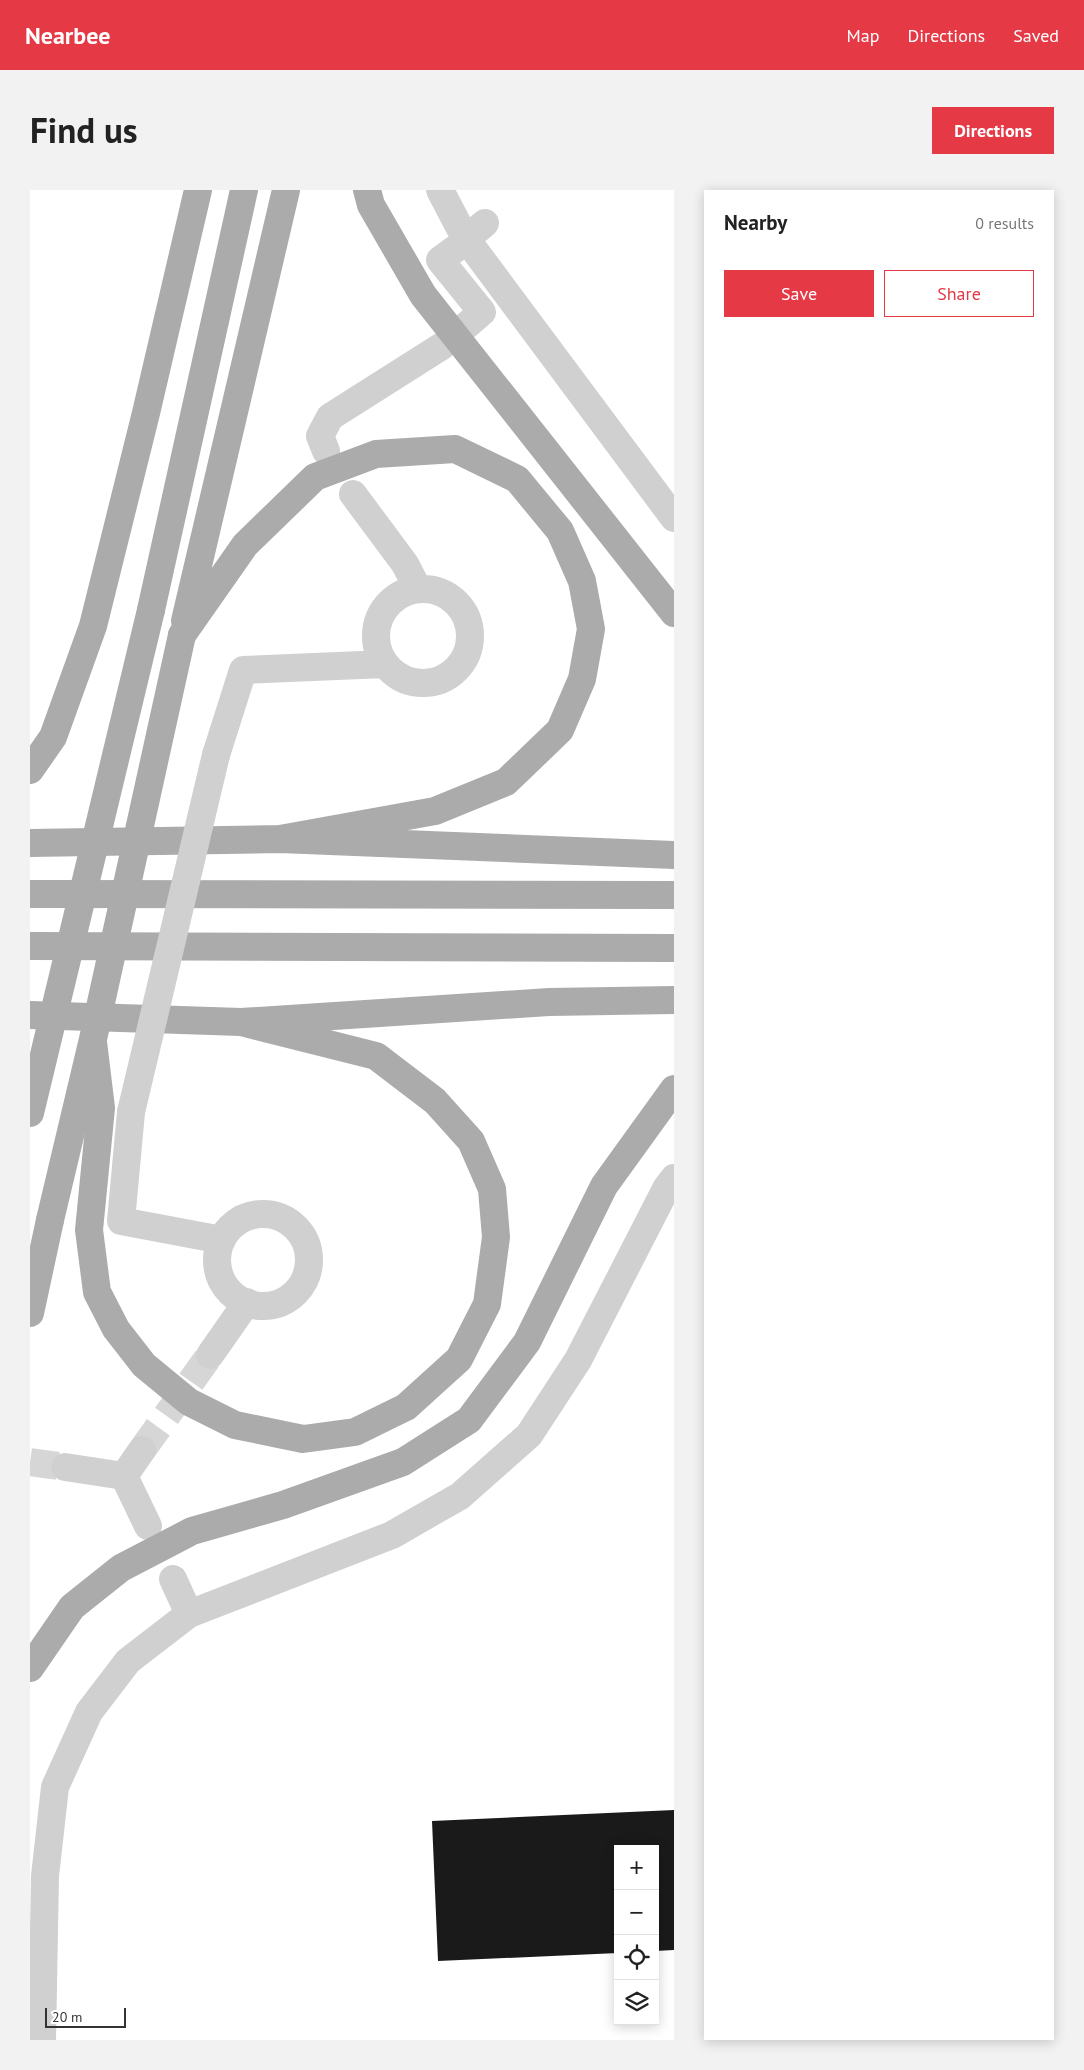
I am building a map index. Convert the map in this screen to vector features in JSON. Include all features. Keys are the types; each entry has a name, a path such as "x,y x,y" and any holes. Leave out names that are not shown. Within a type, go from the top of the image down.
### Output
{"main road":[{"path":"30,770 53,737 94,626 198,190"},
{"path":"30,1113 151,610 244,190"},
{"path":"30,1313 93,1039 182,635 286,190"},
{"path":"368,190 371,205 422,295 674,613"},
{"path":"182,635 245,545 315,477 376,454 455,449 516,479 560,531 582,581 591,629 582,679 560,730 506,782 435,811 280,839"},
{"path":"30,843 280,839 674,855"},
{"path":"30,894 674,895"},
{"path":"30,946 674,948"},
{"path":"30,1015 241,1022 549,1002 674,1000"},
{"path":"93,1039 101,1108 89,1230 97,1292 116,1329 144,1365 189,1402 235,1425 303,1439 355,1432 406,1407 460,1359 487,1304 496,1237 492,1189 471,1141 435,1101 376,1056 241,1022"},
{"path":"30,1668 72,1607 121,1568 192,1531 283,1505 403,1462 469,1420 526,1342 604,1186 674,1089"}],"street":[{"path":"440,190 464,236 674,518"},
{"path":"455,249 440,260 482,312 467,325"},
{"path":"326,451 320,436 330,417 442,346"},
{"path":"353,494 405,564 418,589"},
{"path":"418,589 434,590 449,597 461,608 468,623 470,639 466,655 457,668 444,678 428,682 412,682 397,675 385,664 378,652 375,638 377,624 382,611 392,600 404,593 418,589"},
{"path":"222,1240 121,1221 131,1112 216,755 243,670 385,664"},
{"path":"42,2040 45,1876 55,1788 89,1712 128,1661 190,1614 392,1535 460,1496 529,1435 578,1360 667,1187 674,1178"},
{"path":"258,1214 273,1215 287,1220 299,1230 307,1243 308,1273 301,1287 290,1297 276,1304 261,1306 246,1302 228,1289 218,1269 218,1254 222,1240 231,1227 243,1219 258,1214"},
{"path":"210,1355 246,1302"},
{"path":"124,1476 142,1450"},
{"path":"65,1467 124,1476"},
{"path":"124,1476 148,1526"},
{"path":"173,1579 190,1614"}],"building":[{"path":"674,1810 674,1950 659,1951 659,1845 614,1845 614,1953 438,1961 432,1821"}],"tunnel":[{"path":"142,1450 210,1355"},
{"path":"30,1462 65,1467"}]}
